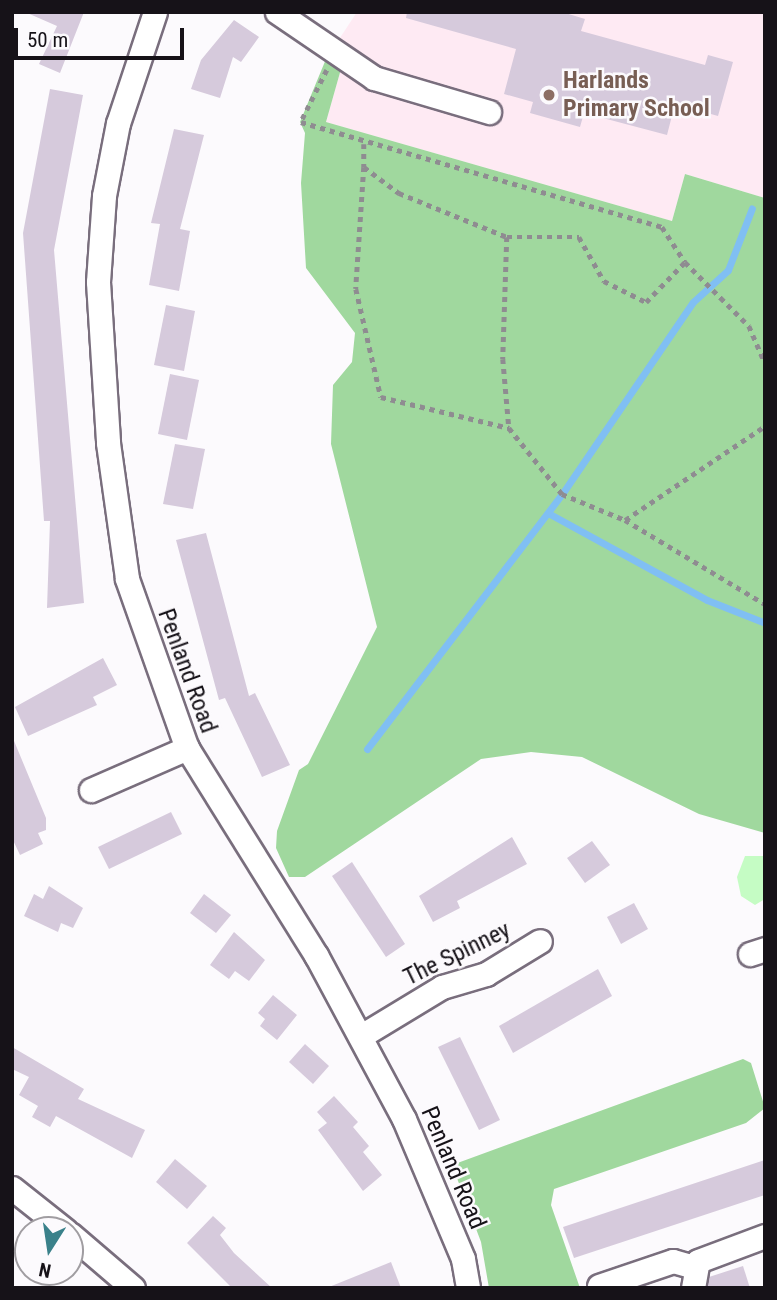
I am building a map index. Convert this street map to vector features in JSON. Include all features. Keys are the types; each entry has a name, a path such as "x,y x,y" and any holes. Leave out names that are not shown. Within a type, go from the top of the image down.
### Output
{"street":[{"name":"Penland Road","path":"155,12 118,123 104,196 99,282 108,443 127,579 187,748 361,1036 404,1119 463,1259 468,1288"},
{"path":"277,12 374,78 489,111"},
{"path":"91,790 187,748"},
{"name":"The Spinney","path":"361,1036 442,987 486,974 540,941"},
{"path":"12,1188 47,1216"},
{"path":"599,1286 673,1261 693,1278 705,1257 765,1236"},
{"path":"84,1246 133,1288"}],"path":[{"path":"324,44 319,60 329,66 301,122 364,144 662,227 685,262 716,290 749,326 765,363"},
{"path":"364,144 356,289 381,397 509,428"},
{"path":"364,167 399,193 507,237 579,237 604,281 646,302 685,262"},
{"path":"507,237 503,359 509,428 562,494 625,520 765,604"},
{"path":"625,520 765,426"}],"shaded area":[{"name":"Harlands Primary School","path":"357,12 765,12 765,198 685,174 672,221 326,122 341,69 326,59"}],"green space":[{"path":"326,59 341,69 326,122 672,221 685,174 765,198 765,833 699,814 582,757 531,752 481,759 305,877 289,877 276,848 277,831 299,770 308,764 377,627 331,444 333,385 352,362 355,333 306,268 301,183 305,133 300,122"},
{"path":"745,856 765,856 765,899 755,905 741,896 737,877"},
{"path":"743,1059 751,1063 765,1108 746,1123 554,1189 551,1205 580,1288 489,1288 481,1242 452,1165"}],"building":[{"path":"25,12 84,12 60,73 39,64 57,26"},
{"name":"Harlands Primary School","path":"407,12 562,12 585,19 581,31 705,65 708,55 733,62 718,116 675,104 667,135 584,113 580,127 530,113 533,102 504,94 516,49 406,18"},
{"path":"234,20 259,37 241,62 233,57 220,98 191,89 201,60"},
{"path":"50,89 83,95 54,250 84,603 47,608 50,521 44,521 23,233"},
{"path":"174,129 204,135 180,229 190,231 179,291 149,285 160,224 151,223"},
{"path":"166,305 195,311 184,371 154,365"},
{"path":"170,374 199,380 187,440 158,434"},
{"path":"175,444 205,449 193,509 163,504"},
{"path":"206,533 249,696 255,693 290,765 262,777 225,698 219,700 176,540"},
{"path":"103,658 117,685 93,697 97,705 28,736 15,707"},
{"path":"12,736 46,818 46,830 38,833 43,844 20,855 12,838"},
{"path":"171,812 182,834 109,869 98,847"},
{"path":"512,837 527,864 457,901 460,908 433,922 419,896"},
{"path":"592,841 610,865 585,883 567,858"},
{"path":"352,862 405,944 386,957 332,876"},
{"path":"49,886 83,908 73,928 61,923 58,932 24,916 34,894 43,899"},
{"path":"204,894 231,915 216,933 190,913"},
{"path":"634,903 648,929 621,944 607,917"},
{"path":"234,932 265,960 249,981 235,971 229,979 210,965"},
{"path":"598,969 612,996 513,1053 499,1026"},
{"path":"273,995 297,1015 277,1040 260,1026 265,1019 258,1013"},
{"path":"460,1037 500,1120 479,1130 438,1047"},
{"path":"305,1044 329,1066 313,1084 289,1062"},
{"path":"12,1047 84,1089 78,1099 145,1130 132,1158 56,1116 50,1127 32,1117 38,1106 19,1095 29,1077 12,1069"},
{"path":"334,1096 358,1122 353,1127 369,1146 363,1152 382,1175 363,1191 318,1130 327,1123 317,1112"},
{"path":"175,1159 207,1186 187,1209 156,1182"},
{"path":"765,1160 765,1195 574,1258 563,1227"},
{"path":"213,1216 226,1228 220,1235 234,1253 272,1288 232,1288 187,1243"},
{"path":"391,1262 401,1288 329,1288 329,1287"},
{"path":"743,1266 750,1288 707,1288 709,1277"}],"waterway":[{"path":"367,749 562,494 693,302 728,270 752,208"},
{"path":"548,513 707,600 765,623"}],"place":[{"name":"Harlands Primary School","path":"549,95"}]}
